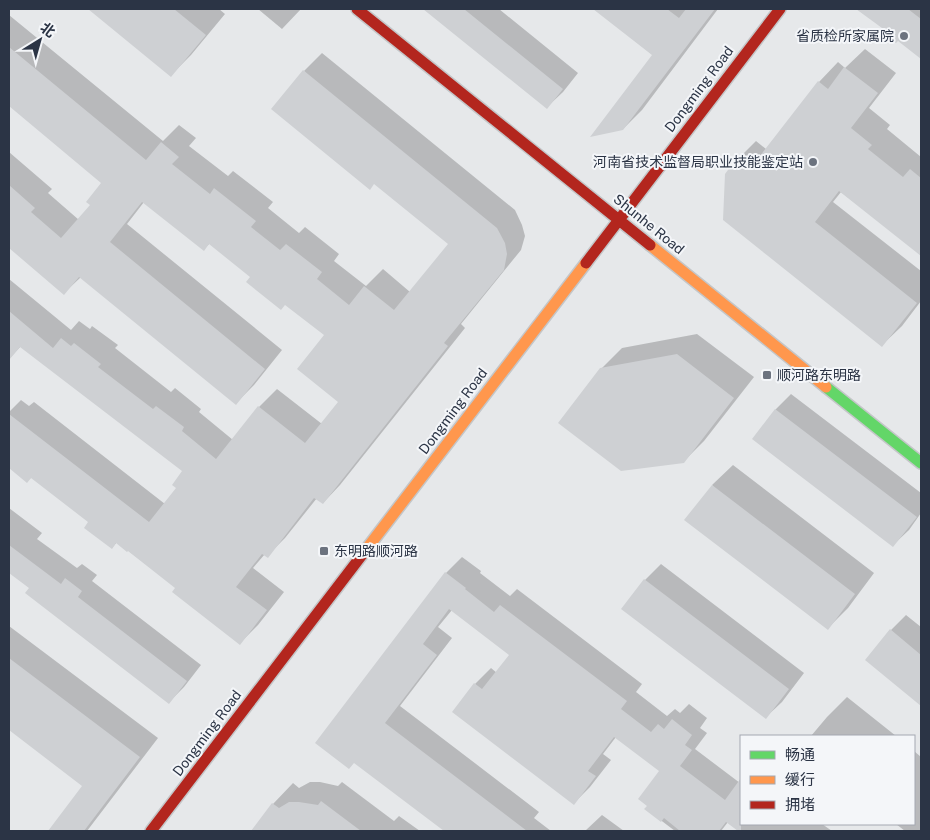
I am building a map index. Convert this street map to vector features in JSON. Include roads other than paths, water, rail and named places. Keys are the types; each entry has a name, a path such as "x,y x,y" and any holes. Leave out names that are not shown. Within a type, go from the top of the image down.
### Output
{"street":[{"name":"Shunhe Road","path":"357,9 921,463"},
{"name":"Dongming Road","path":"151,831 780,9"}],"place":[{"name":"省质检所家属院","path":"904,36"},
{"name":"河南省技术监督局职业技能鉴定站","path":"813,162"},
{"name":"顺河路东明路","path":"767,375"},
{"name":"东明路顺河路","path":"324,551"}]}
